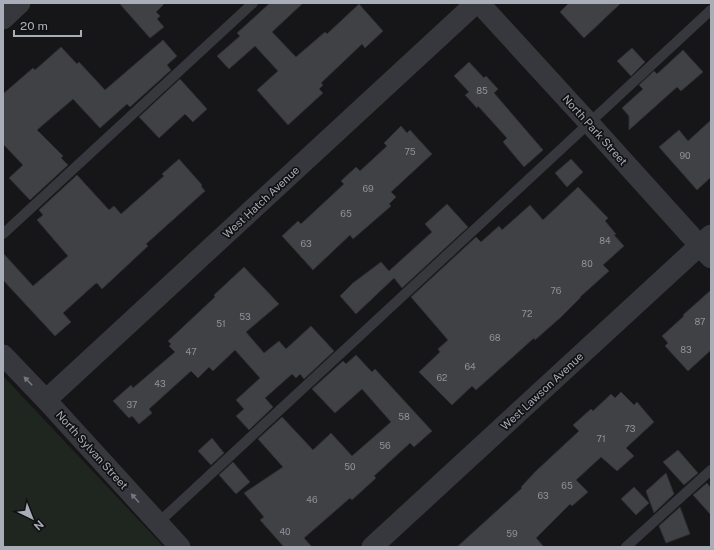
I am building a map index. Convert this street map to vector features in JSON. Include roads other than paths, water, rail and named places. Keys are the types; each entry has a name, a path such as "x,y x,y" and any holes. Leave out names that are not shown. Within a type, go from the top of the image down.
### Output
{"street":[{"path":"3,19 20,3"},
{"name":"North Park Street","path":"477,3 707,246"},
{"name":"West Hatch Avenue","path":"46,400 477,3"},
{"name":"West Lawson Avenue","path":"372,547 707,246"},
{"name":"North Sylvan Street","path":"3,355 180,547"}],"lane":[{"path":"3,234 253,3"},
{"path":"158,523 711,10"},
{"path":"626,547 711,470"}]}
